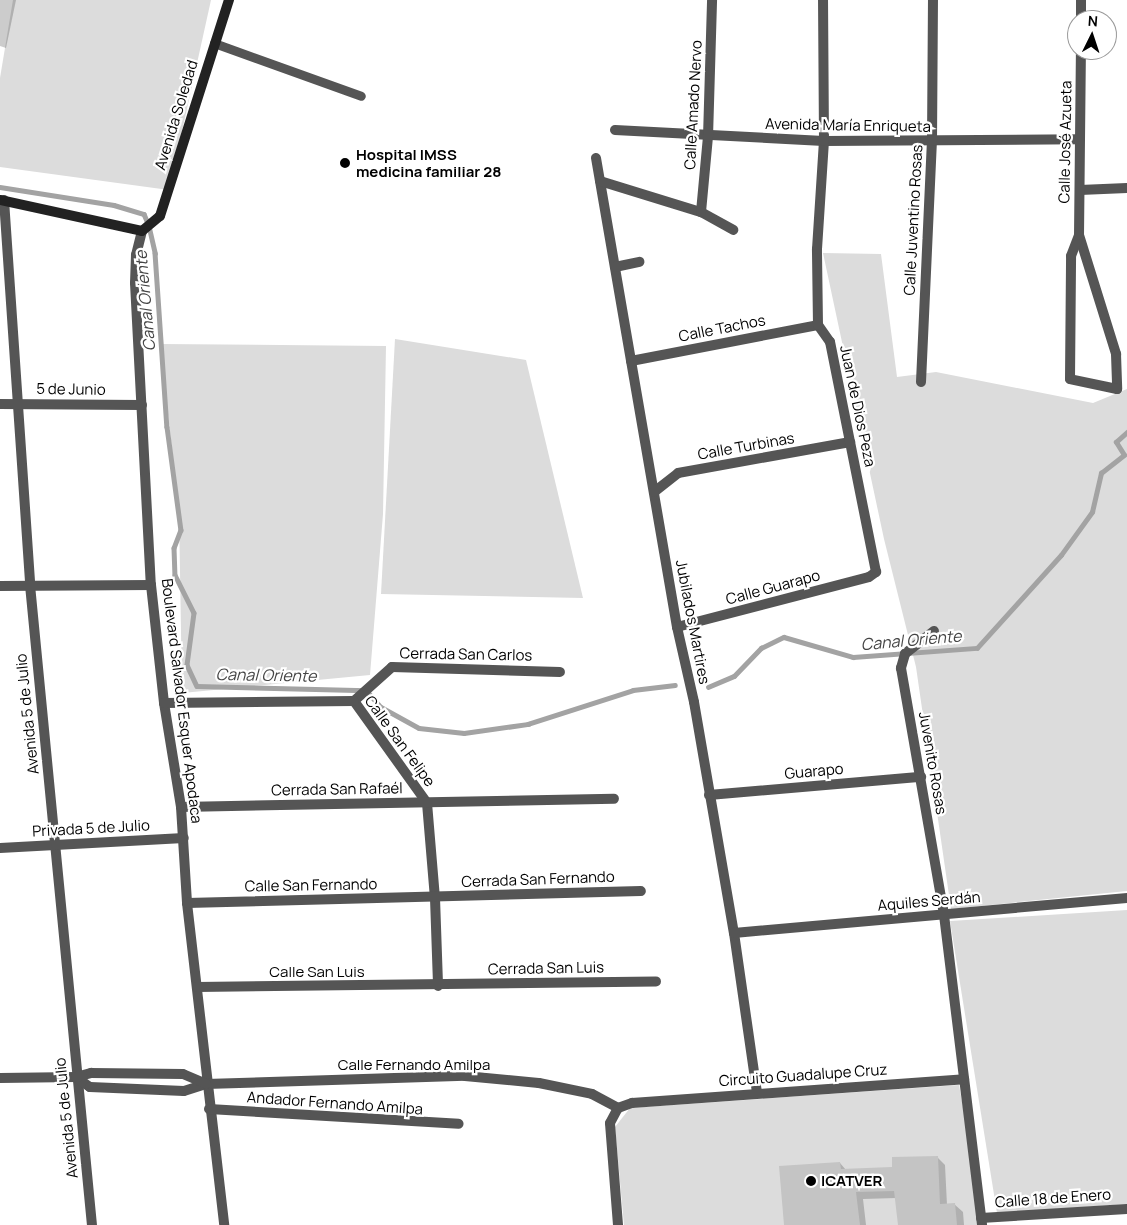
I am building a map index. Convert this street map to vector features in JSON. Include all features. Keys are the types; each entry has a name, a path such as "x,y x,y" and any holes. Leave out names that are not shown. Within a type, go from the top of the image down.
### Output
{"main road":[{"name":"Avenida Soledad","path":"142,232 160,216 214,42 229,0"},
{"path":"2,200 142,232"}],"street":[{"name":"Calle Amado Nervo","path":"701,212 708,137 712,0"},
{"path":"818,325 817,249 824,141 823,0"},
{"name":"Calle Juventino Rosas","path":"921,382 932,141 933,0"},
{"name":"Calle José Azueta","path":"1079,234 1071,256 1070,379 1117,389 1116,354 1079,234 1081,60"},
{"name":"Avenida María Enriqueta","path":"616,130 708,137 824,141 1080,139"},
{"name":"Jubilados Martires","path":"596,158 677,627 694,702 734,933 757,1093"},
{"path":"600,181 701,212 733,230"},
{"path":"1080,190 1127,188"},
{"name":"Avenida 5 de Julio","path":"2,200 30,585 76,1077 92,1225"},
{"name":"Boulevard Salvador Esquer Apodaca","path":"142,232 136,255 135,283 151,584 164,703 181,807 187,903 206,1084 224,1225"},
{"path":"615,267 639,262"},
{"name":"Calle Tachos","path":"631,361 818,325"},
{"name":"Juan de Dios Peza","path":"818,325 830,342 876,572"},
{"name":"5 de Junio","path":"0,404 142,405"},
{"name":"Calle Turbinas","path":"654,492 678,473 850,442"},
{"name":"Calle Guarapo","path":"677,627 869,577 876,572"},
{"path":"0,586 151,584"},
{"name":"Juvenito Rosas","path":"934,631 905,654 901,668 944,915 964,1079"},
{"name":"Cerrada San Carlos","path":"354,701 392,667 560,672"},
{"name":"Calle San Felipe","path":"164,703 354,701 427,802 435,898 438,986"},
{"name":"Guarapo","path":"709,795 921,777"},
{"name":"Cerrada San Rafaél","path":"181,807 614,799"},
{"name":"Privada 5 de Julio","path":"0,848 184,838"},
{"name":"Cerrada San Fernando","path":"435,898 641,891"},
{"name":"Calle San Fernando","path":"187,903 435,898"},
{"name":"Aquiles Serdán","path":"734,933 1127,898"},
{"name":"Cerrada San Luis","path":"438,986 656,981"},
{"name":"Calle San Luis","path":"197,987 438,986"},
{"path":"0,1078 76,1077 91,1073 183,1074 206,1084"},
{"name":"Calle Fernando Amilpa","path":"206,1084 465,1076 539,1083 592,1094 618,1108"},
{"path":"76,1077 90,1088 184,1090 206,1084"},
{"path":"964,1079 981,1222"},
{"name":"Circuito Guadalupe Cruz","path":"618,1108 632,1103 964,1079"},
{"path":"618,1108 610,1123 618,1225"},
{"name":"Andador Fernando Amilpa","path":"209,1109 459,1124"},
{"name":"Calle 18 de Enero","path":"981,1222 1127,1209"}],"lane":[{"path":"214,42 361,96"}],"shaded area":[{"path":"13,0 211,0 169,190 0,167 0,78"},
{"path":"823,253 881,254 897,377 936,372 1093,403 1127,389 1127,891 951,909 916,667 884,539"},
{"path":"395,339 526,360 583,598 381,594"},
{"path":"160,344 386,346 383,514 370,675 182,693 179,511"},
{"path":"1127,910 1127,1204 997,1213 950,921"},
{"path":"959,1085 984,1225 624,1225 615,1127 630,1108"}],"building":[{"path":"938,1156 940,1204 955,1203 957,1225 898,1225 894,1191 856,1192 860,1225 784,1225 779,1166 840,1162 841,1169 892,1167 892,1157"}],"waterway":[{"name":"Canal Oriente","path":"0,187 114,205 144,214 149,226 155,253 167,427 181,530 174,548 175,575 194,613 187,665 197,686 366,690 381,707 419,728 464,733 528,724 633,690 675,685"},
{"name":"Canal Oriente","path":"708,687 734,676 761,648 784,637 853,657 977,648 1061,555 1092,512 1101,473 1124,455 1116,442 1127,432"}],"place":[{"name":"Hospital IMSS medicina familiar 28","path":"345,163"},
{"name":"ICATVER","path":"811,1181"}]}
